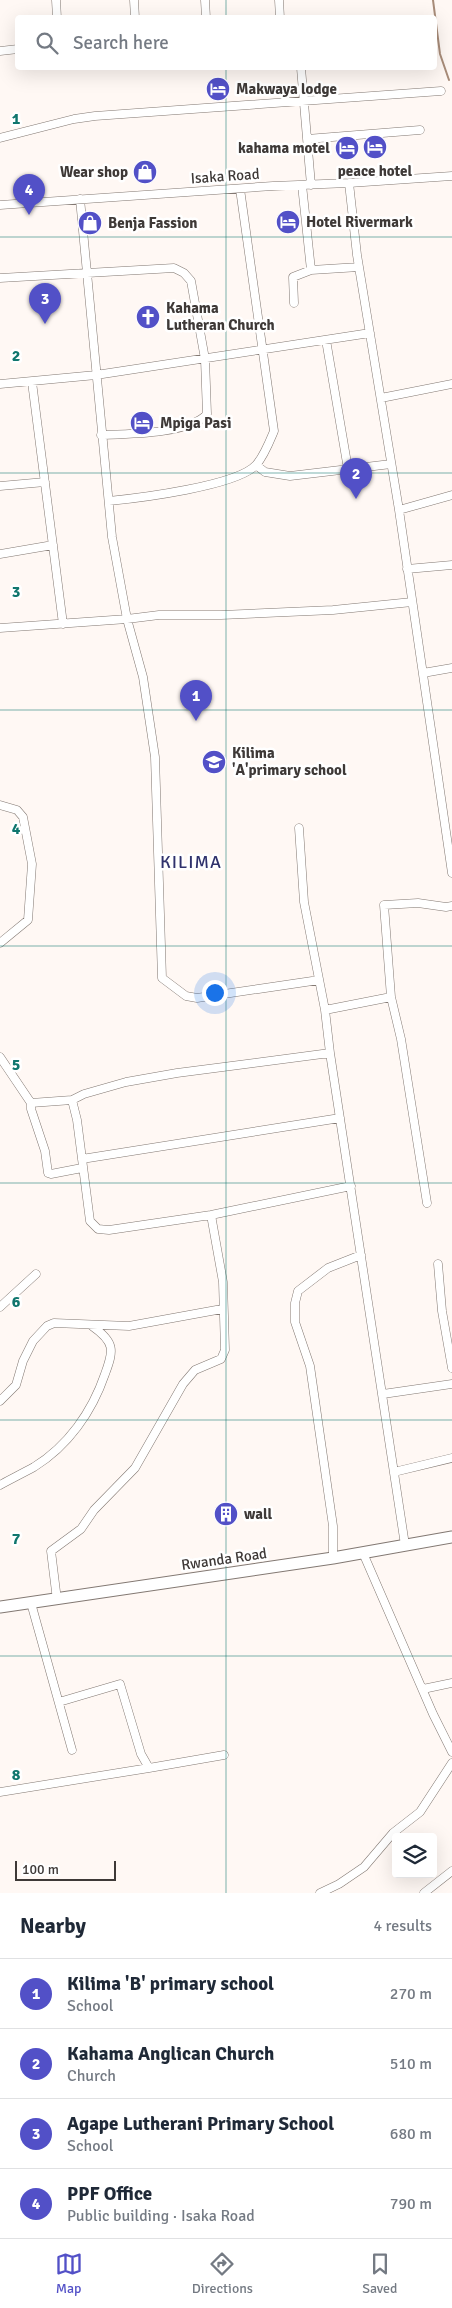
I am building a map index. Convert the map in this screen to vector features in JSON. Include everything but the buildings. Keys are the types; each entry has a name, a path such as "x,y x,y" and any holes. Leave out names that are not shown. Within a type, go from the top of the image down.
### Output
{"highway":[{"name":"Rwanda Road","path":"0,1607 333,1558 452,1537"}],"street":[{"path":"56,0 57,15"},
{"path":"134,0 135,15"},
{"path":"205,0 206,15"},
{"path":"279,0 280,15"},
{"path":"0,51 15,49"},
{"path":"301,70 312,184"},
{"path":"0,138 88,117 441,91"},
{"path":"307,139 420,130"},
{"name":"Isaka Road","path":"0,205 452,176"},
{"path":"349,184 359,266 399,510 452,873"},
{"path":"302,185 311,270"},
{"path":"109,501 154,496 208,484 245,473 256,465 269,444 274,431 240,189"},
{"path":"80,199 101,435 118,578 143,677 155,757 162,978 186,996 197,998 319,980"},
{"path":"294,302 293,277 311,270 359,266"},
{"path":"0,278 86,271 174,268 184,273 191,280 204,359 208,403 207,414 204,418 183,427 144,433 101,435"},
{"path":"0,384 96,375 370,333"},
{"path":"326,340 348,468"},
{"path":"32,382 63,624"},
{"path":"381,398 452,384"},
{"path":"256,465 265,472 290,476 391,464"},
{"path":"0,486 45,482"},
{"path":"399,510 452,495"},
{"path":"0,554 53,545"},
{"path":"407,569 452,564"},
{"path":"0,628 159,615 221,615 333,610 412,602"},
{"path":"423,673 452,668"},
{"path":"0,806 17,810 23,817 32,864 28,920 0,943"},
{"path":"299,828 304,902 325,1010 405,1545"},
{"path":"427,1203 401,1040 391,997 384,905 418,903 446,907 452,906"},
{"path":"325,1010 391,997"},
{"path":"31,1102 72,1100 84,1094 126,1082 330,1053"},
{"path":"0,1057 31,1102 31,1109 45,1151 48,1172 52,1174 82,1168"},
{"path":"72,1100 77,1120 90,1222 98,1229 109,1230 211,1215 351,1186"},
{"path":"82,1159 340,1118"},
{"path":"57,1600 52,1551 81,1529 94,1510 135,1468 179,1392 195,1370 221,1359 225,1350 222,1310 223,1282 211,1215"},
{"path":"333,1558 333,1526 310,1366 295,1322 295,1303 298,1291 328,1268 361,1255"},
{"path":"438,1264 442,1311 452,1368"},
{"path":"0,1307 36,1274"},
{"path":"0,1401 16,1385 23,1361 33,1341 47,1326 54,1323 128,1326 222,1310"},
{"path":"0,1486 35,1466 64,1441 83,1421 99,1392 113,1353 110,1342 92,1326"},
{"path":"383,1394 452,1384"},
{"path":"394,1472 452,1458"},
{"path":"363,1553 422,1689 452,1752"},
{"path":"31,1603 72,1750"},
{"path":"422,1689 452,1683"},
{"path":"59,1702 120,1684 141,1754 149,1768"},
{"path":"0,1792 224,1755"},
{"path":"321,1893 339,1884 364,1867 392,1833 420,1812 452,1763"},
{"path":"424,1893 452,1871"}],"waterway":[{"path":"433,0 435,15"},
{"path":"437,31 440,54 449,80"}],"place":[{"name":"Makwaya lodge","path":"218,89"},
{"name":"peace hotel","path":"375,147"},
{"name":"kahama motel","path":"347,148"},
{"name":"Wear shop","path":"145,172"},
{"name":"PPF Office","path":"29,215"},
{"name":"Hotel Rivermark","path":"288,222"},
{"name":"Benja Fassion","path":"90,223"},
{"name":"Kahama Lutheran Church","path":"148,317"},
{"name":"Agape Lutherani Primary School","path":"45,324"},
{"name":"Mpiga Pasi","path":"142,423"},
{"name":"Kahama Anglican Church","path":"356,499"},
{"name":"Kilima 'B' primary school","path":"196,721"},
{"name":"Kilima 'A'primary school","path":"214,762"},
{"name":"wall","path":"226,1514"}],"district":[{"name":"KILIMA","path":"191,862"}]}
